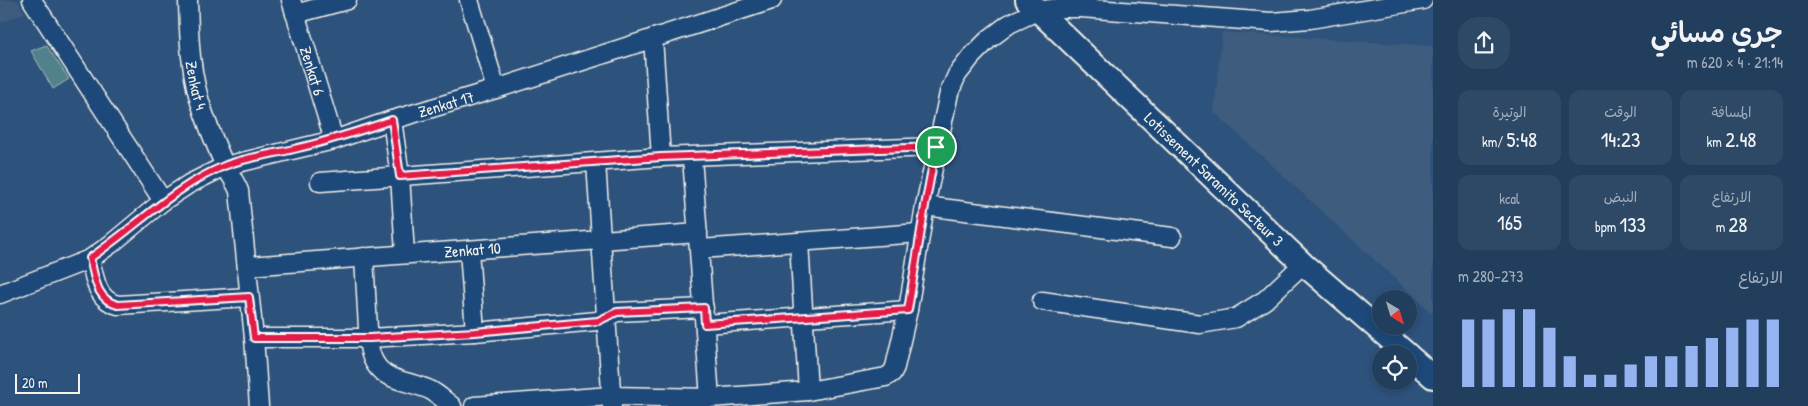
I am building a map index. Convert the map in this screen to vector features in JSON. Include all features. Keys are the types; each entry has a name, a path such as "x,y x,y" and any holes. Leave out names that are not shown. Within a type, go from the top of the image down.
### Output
{"street":[{"name":"Zenkat 4","path":"188,0 189,52 203,113 225,166 235,180 239,191 259,406"},
{"path":"293,7 348,0"},
{"path":"469,0 496,89"},
{"name":"Zenkat 17","path":"0,294 90,258 111,244 163,201 189,184 225,166 334,140 772,0"},
{"path":"474,406 710,398 808,391 880,379 892,373 908,310 920,233 948,93 957,75 971,57 989,39 1032,5 1271,22 1310,18 1423,0"},
{"path":"36,2 163,201"},
{"name":"Lotissement Saramito Secteur 3","path":"1032,5 1303,264 1396,345"},
{"name":"Zenkat 6","path":"293,7 334,140"},
{"path":"653,38 661,157"},
{"path":"392,120 400,176 405,254"},
{"path":"320,182 661,157 936,147"},
{"path":"692,157 710,398"},
{"path":"596,162 611,401"},
{"path":"925,206 1172,236"},
{"name":"Zenkat 10","path":"247,266 600,239 798,242 920,233"},
{"path":"798,242 808,391"},
{"path":"469,250 475,332"},
{"path":"364,257 369,338 371,356 376,366 392,379 430,391 452,406"},
{"path":"90,258 99,292 104,300 111,304 249,297"},
{"path":"1042,301 1200,324 1236,318 1265,300 1303,264"},
{"path":"254,338 369,338 475,332 598,321 617,312 704,316 804,316 908,310"},
{"name":"Lotissement Saramito Secteur 3","path":"1417,363 1433,377"}],"shaded area":[{"path":"0,0 17,0 25,13 0,23"},
{"path":"1222,32 1433,46 1433,314 1418,300 1418,290 1407,290 1214,112"}],"green space":[{"path":"46,45 69,79 53,89 31,51"}],"route":[{"path":"392,120 400,176 661,157 936,147 908,310 705,324 704,308 617,312 598,321 475,332 369,338 254,338 249,297 111,304 104,300 99,292 90,258 111,244 163,201 189,184 225,166 334,140 392,120"}]}
